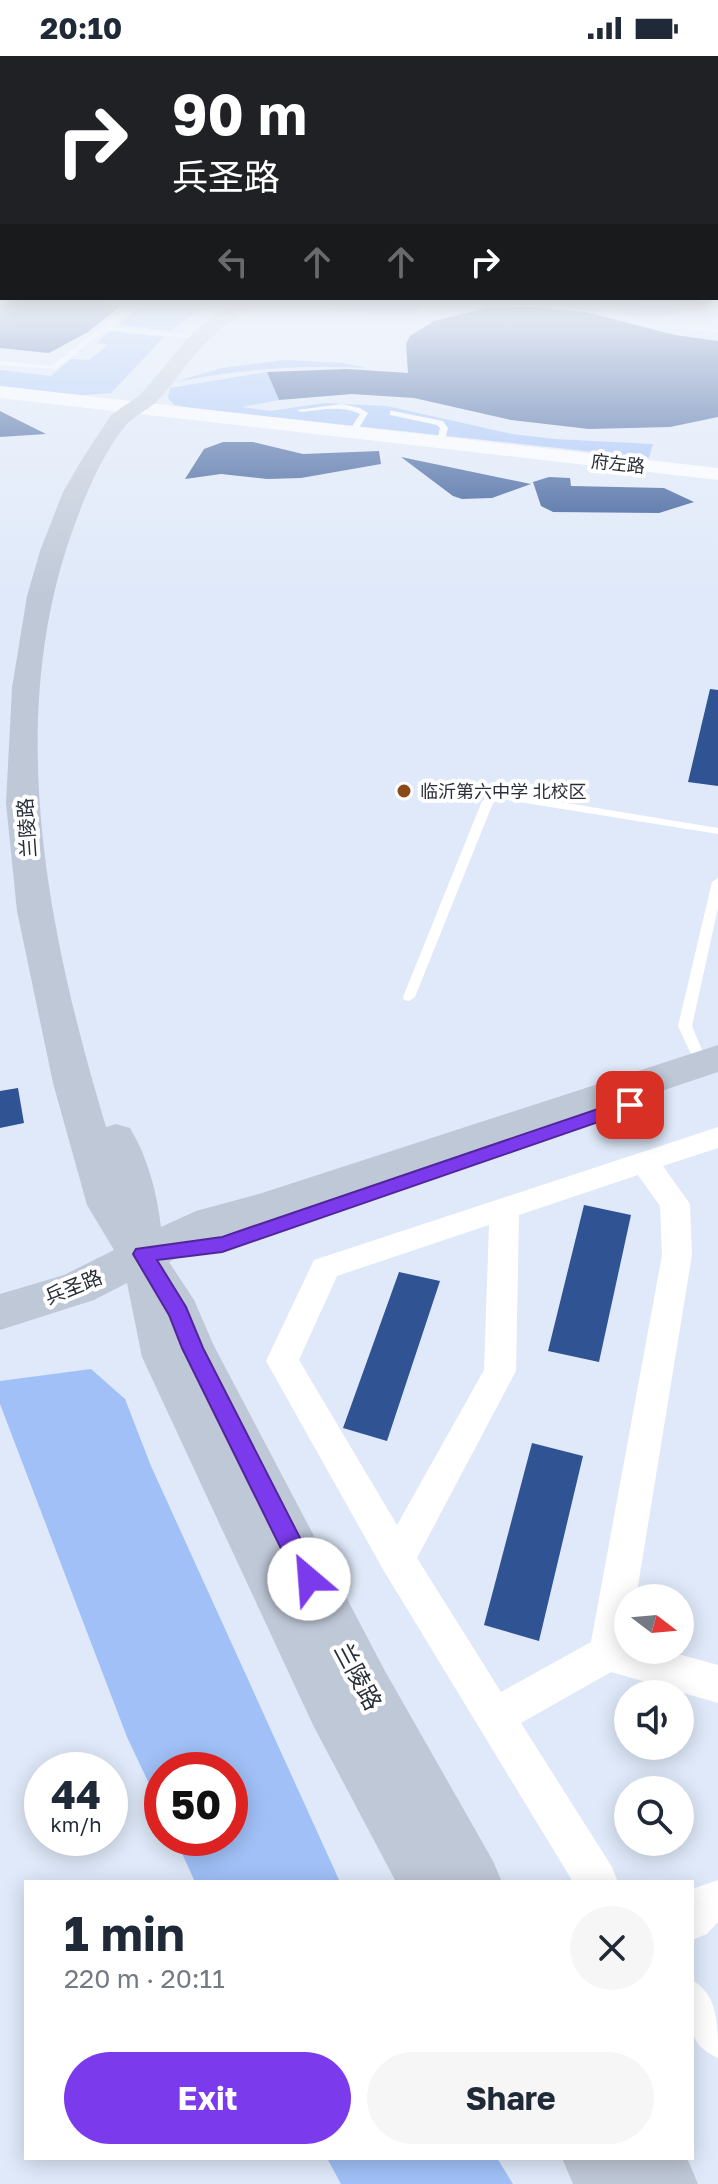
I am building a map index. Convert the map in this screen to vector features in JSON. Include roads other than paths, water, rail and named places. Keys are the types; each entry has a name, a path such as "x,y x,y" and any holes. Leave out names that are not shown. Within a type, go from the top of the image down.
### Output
{"main road":[{"name":"兰陵路","path":"135,398 136,409"},
{"name":"兰陵路","path":"146,398 136,409 89,493 62,574 46,656 42,795 56,908 97,1078 136,1196 143,1254 165,1357 333,1706 428,1880"},
{"name":"兰陵路","path":"136,409 119,420 92,461 75,492 49,563 29,657 11,804 73,1083 108,1205 143,1254 178,1313 192,1348 365,1690 471,1880"},
{"name":"兵圣路","path":"0,1293 143,1254 222,1244 714,1065"},
{"name":"兵圣路","path":"0,1312 78,1288 143,1254"},
{"path":"597,2160 613,2184"},
{"path":"648,2160 664,2184"}],"street":[{"name":"府左路","path":"39,398 718,472"},
{"name":"府左路","path":"136,409 718,472"},
{"path":"596,1880 397,1559 282,1361 325,1268 718,1137"},
{"path":"608,1653 677,1255 675,1204 644,1162"},
{"path":"397,1559 500,1371 504,1210"},
{"path":"494,1717 608,1653 718,1684"},
{"path":"694,1917 704,1905 718,1901"},
{"path":"694,2005 718,2035"}],"lane":[{"path":"301,410 334,407 359,409 364,413 353,431"},
{"path":"393,413 440,423 444,428 441,440"},
{"path":"409,997 488,801 500,795 718,831"},
{"path":"714,1065 696,1051 685,1026 718,882"}],"place":[{"name":"临沂第六中学 北校区","path":"404,791"}]}
